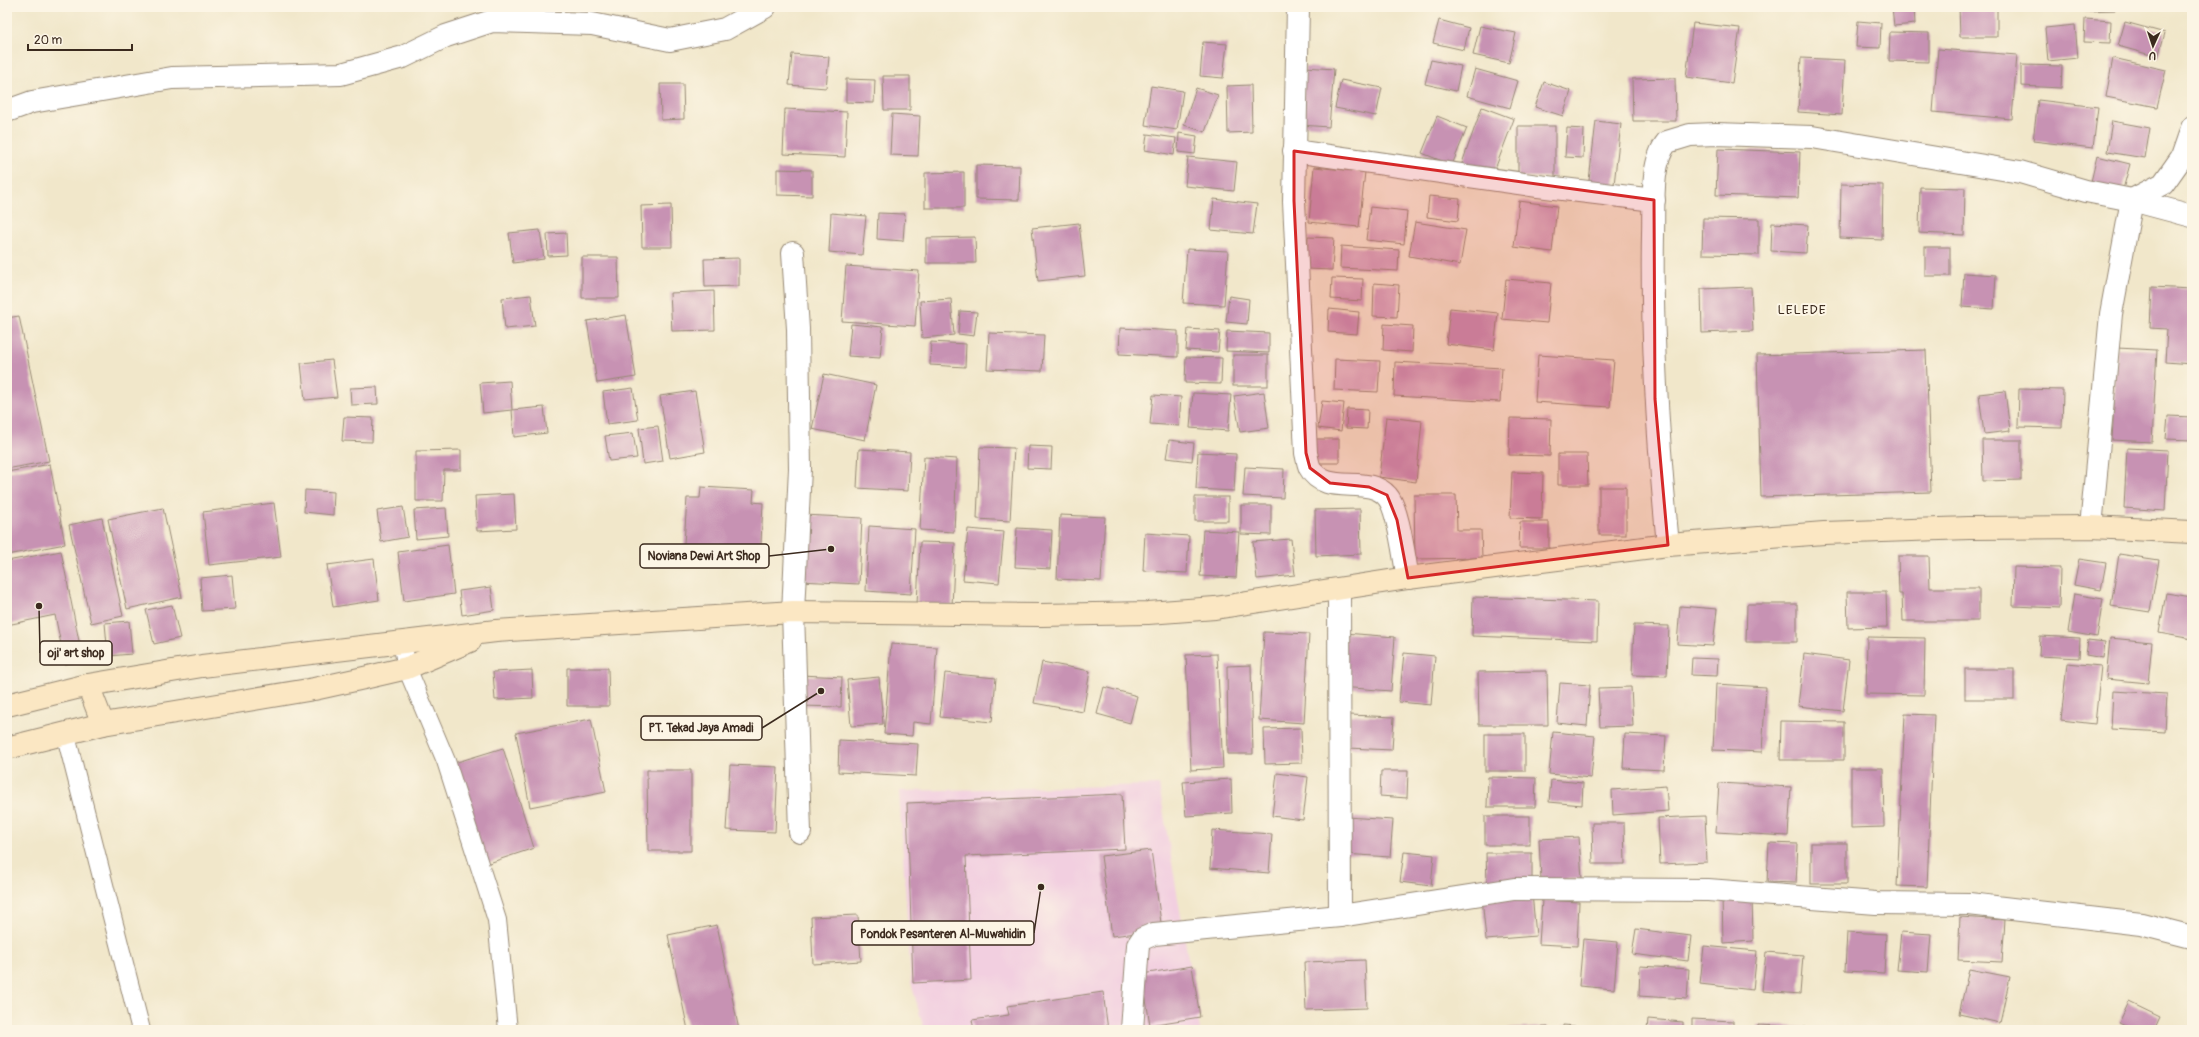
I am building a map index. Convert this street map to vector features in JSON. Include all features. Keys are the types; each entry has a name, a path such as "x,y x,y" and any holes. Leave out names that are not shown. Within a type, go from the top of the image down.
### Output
{"main road":[{"path":"7,705 88,685 202,666 496,631 793,612 1041,616 1148,613 1215,608 1408,578 1668,545 1824,533 1969,528 2091,527 2192,532"},
{"path":"7,748 65,732 103,724 314,689 407,668 496,631"},
{"path":"88,685 103,724"}],"street":[{"path":"7,111 32,102 172,78 341,74 403,57 446,36 492,21 592,24 670,40 725,30 765,7"},
{"path":"1298,7 1294,201 1306,453 1310,468 1322,479 1330,483 1369,487 1382,491 1387,495 1397,520 1408,578"},
{"path":"2132,200 2162,184 2182,157 2192,128"},
{"path":"1668,545 1655,399 1652,281 1654,200 1658,164 1663,147 1667,142 1690,135 1716,134 1812,137 2006,170 2192,216"},
{"path":"1294,151 1530,185 1654,200"},
{"path":"2091,527 2111,314 2132,200"},
{"path":"792,253 798,329 800,469 793,612 800,832"},
{"path":"1339,589 1340,916"},
{"path":"1132,1030 1137,952 1139,942 1142,939 1154,934 1340,916 1514,890 1708,890 1876,903 1969,904 2141,924 2192,937"}],"lane":[{"path":"402,642 407,668 446,761 497,920 502,953 508,1030"},
{"path":"65,732 142,1030"}],"highlighted area":[{"path":"1294,151 1654,200 1655,399 1668,545 1408,578 1397,520 1387,495 1369,487 1330,483 1310,468 1306,453 1294,201"}],"shaded area":[{"path":"1159,785 1200,1030 924,1030 911,982 899,791"}],"building":[{"path":"1892,7 1914,7 1915,24 1894,26"},
{"path":"1959,7 1997,8 1997,37 1960,37"},
{"path":"2085,7 2116,7 2116,10 2085,11"},
{"path":"2085,19 2111,21 2110,43 2084,42"},
{"path":"1439,20 1469,28 1464,50 1433,43"},
{"path":"1858,21 1881,23 1880,48 1856,47"},
{"path":"2125,22 2165,33 2158,57 2118,46"},
{"path":"1693,23 1740,28 1732,83 1686,77"},
{"path":"2075,25 2078,58 2048,61 2045,28"},
{"path":"1480,26 1516,33 1509,63 1473,55"},
{"path":"1890,32 1929,33 1929,62 1889,61"},
{"path":"1203,42 1227,44 1223,78 1200,76"},
{"path":"1938,49 2017,55 2012,119 1933,112"},
{"path":"792,54 829,57 826,88 789,85"},
{"path":"1801,58 1845,60 1842,115 1798,112"},
{"path":"2113,58 2166,70 2157,107 2106,97"},
{"path":"1431,60 1461,66 1456,91 1425,84"},
{"path":"2021,65 2062,66 2061,88 2021,86"},
{"path":"1305,67 1334,69 1329,127 1300,125"},
{"path":"1475,69 1518,81 1510,108 1467,96"},
{"path":"883,76 910,76 910,110 884,110"},
{"path":"1675,78 1676,121 1633,121 1632,79"},
{"path":"846,79 875,80 874,103 846,102"},
{"path":"1341,80 1382,88 1376,116 1335,108"},
{"path":"1544,82 1571,91 1563,116 1535,107"},
{"path":"660,84 683,84 684,119 661,120"},
{"path":"1251,85 1252,132 1228,133 1227,86"},
{"path":"1151,86 1183,91 1177,130 1145,125"},
{"path":"1196,88 1218,95 1205,132 1184,125"},
{"path":"2038,100 2098,107 2093,148 2033,141"},
{"path":"1482,107 1514,119 1492,177 1461,166"},
{"path":"785,109 847,112 845,157 783,154"},
{"path":"892,114 920,116 918,156 890,155"},
{"path":"1437,116 1467,128 1452,165 1422,153"},
{"path":"1596,121 1621,124 1613,193 1588,189"},
{"path":"2112,121 2150,128 2145,158 2107,152"},
{"path":"1518,126 1555,126 1555,177 1518,177"},
{"path":"1567,128 1584,129 1583,158 1565,157"},
{"path":"1179,133 1197,136 1195,154 1178,152"},
{"path":"1147,134 1176,138 1174,155 1145,150"},
{"path":"1718,149 1800,152 1798,198 1716,195"},
{"path":"2097,156 2130,164 2122,193 2090,186"},
{"path":"1188,157 1237,162 1234,191 1185,186"},
{"path":"976,165 1020,166 1019,200 976,199"},
{"path":"1314,167 1365,172 1359,227 1309,222"},
{"path":"777,169 812,170 812,196 777,195"},
{"path":"964,172 964,208 925,208 925,173"},
{"path":"1841,184 1883,185 1882,240 1840,238"},
{"path":"1920,187 1965,188 1964,235 1919,233"},
{"path":"1429,196 1460,199 1458,221 1427,217"},
{"path":"1214,199 1257,204 1253,234 1211,230"},
{"path":"1519,201 1557,206 1552,252 1514,247"},
{"path":"671,205 672,247 642,247 641,206"},
{"path":"1370,207 1407,211 1404,244 1366,240"},
{"path":"831,213 866,216 862,255 829,252"},
{"path":"878,213 905,214 903,241 877,239"},
{"path":"1703,218 1759,219 1759,255 1702,254"},
{"path":"1415,222 1466,230 1460,265 1409,256"},
{"path":"1079,223 1085,276 1038,281 1032,228"},
{"path":"1772,223 1808,225 1806,253 1771,251"},
{"path":"540,230 544,259 513,263 509,233"},
{"path":"566,233 567,255 548,256 547,234"},
{"path":"975,237 976,263 926,263 926,238"},
{"path":"1308,237 1334,238 1332,270 1307,269"},
{"path":"1341,246 1399,250 1398,271 1340,268"},
{"path":"1925,247 1950,247 1950,276 1925,276"},
{"path":"1187,249 1228,251 1224,305 1183,303"},
{"path":"582,257 618,257 619,298 582,298"},
{"path":"739,258 739,286 705,287 704,259"},
{"path":"846,266 919,271 915,326 842,321"},
{"path":"1964,273 1996,275 1994,309 1962,307"},
{"path":"1332,278 1363,279 1362,301 1331,299"},
{"path":"1506,279 1551,283 1547,323 1502,319"},
{"path":"1374,283 1399,285 1397,317 1373,316"},
{"path":"1751,287 1753,331 1702,333 1701,289"},
{"path":"2152,287 2192,289 2192,364 2165,362 2167,329 2150,328"},
{"path":"714,291 715,330 672,331 670,293"},
{"path":"531,295 535,326 505,329 502,298"},
{"path":"1229,296 1249,299 1247,324 1226,322"},
{"path":"951,299 954,335 922,338 920,301"},
{"path":"1450,308 1498,313 1494,350 1446,344"},
{"path":"1329,309 1359,312 1357,334 1328,332"},
{"path":"960,311 977,312 974,336 958,334"},
{"path":"626,315 636,377 597,383 587,321"},
{"path":"19,316 49,461 7,469 7,318"},
{"path":"851,324 883,327 880,358 848,356"},
{"path":"1384,324 1413,326 1412,352 1383,350"},
{"path":"1120,328 1178,331 1178,357 1119,354"},
{"path":"1188,329 1220,331 1218,352 1186,350"},
{"path":"1227,331 1269,333 1269,353 1226,351"},
{"path":"989,333 1044,335 1042,371 987,369"},
{"path":"931,342 966,344 965,367 930,365"},
{"path":"2117,348 2157,350 2152,442 2112,440"},
{"path":"1926,350 1931,492 1761,497 1757,355"},
{"path":"1233,355 1268,355 1268,386 1233,386"},
{"path":"1538,355 1614,360 1610,407 1535,402"},
{"path":"1186,357 1222,358 1221,384 1185,383"},
{"path":"1335,359 1380,361 1378,392 1334,390"},
{"path":"332,360 337,397 305,400 301,363"},
{"path":"1395,362 1502,368 1500,402 1394,396"},
{"path":"824,374 876,385 865,440 812,429"},
{"path":"510,381 512,410 483,413 480,383"},
{"path":"377,387 378,404 351,405 350,388"},
{"path":"633,388 638,420 607,424 603,392"},
{"path":"2019,389 2063,390 2062,428 2018,427"},
{"path":"695,391 705,452 670,458 660,396"},
{"path":"2005,391 2010,431 1984,434 1979,394"},
{"path":"1264,392 1269,428 1240,432 1234,396"},
{"path":"1193,393 1231,395 1228,431 1190,428"},
{"path":"1153,395 1181,397 1179,426 1150,424"},
{"path":"1322,401 1344,403 1341,431 1318,428"},
{"path":"544,407 547,433 514,437 512,410"},
{"path":"1347,409 1368,410 1367,429 1346,428"},
{"path":"2168,416 2192,417 2192,440 2166,439"},
{"path":"344,417 373,418 372,442 342,441"},
{"path":"1386,417 1422,421 1416,482 1379,477"},
{"path":"1510,418 1551,419 1550,456 1509,455"},
{"path":"658,426 663,461 643,464 639,428"},
{"path":"633,433 637,458 609,461 605,436"},
{"path":"1313,439 1339,439 1339,463 1314,463"},
{"path":"1169,440 1194,443 1192,461 1166,458"},
{"path":"1982,440 2021,440 2021,480 1983,481"},
{"path":"1028,446 1052,447 1051,469 1027,468"},
{"path":"980,447 1014,448 1010,521 977,519"},
{"path":"2127,448 2168,450 2165,511 2124,508"},
{"path":"859,449 910,452 908,491 857,488"},
{"path":"461,450 461,470 444,470 443,501 416,501 416,451"},
{"path":"1198,452 1236,454 1234,491 1196,489"},
{"path":"1558,454 1587,454 1588,485 1558,485"},
{"path":"924,457 957,459 954,532 920,530"},
{"path":"50,464 65,544 7,555 7,472"},
{"path":"1245,467 1284,469 1283,498 1243,496"},
{"path":"1512,472 1543,473 1542,519 1510,518"},
{"path":"701,487 754,490 753,502 763,503 760,563 683,559 687,498 700,498"},
{"path":"1599,487 1626,487 1626,535 1599,535"},
{"path":"305,490 334,492 333,515 304,512"},
{"path":"514,494 516,529 477,531 475,496"},
{"path":"1414,495 1456,495 1457,530 1481,530 1482,558 1415,559"},
{"path":"1195,497 1228,497 1228,521 1195,521"},
{"path":"274,503 281,557 209,565 203,512"},
{"path":"1241,505 1271,505 1271,535 1241,534"},
{"path":"403,507 408,537 381,542 377,511"},
{"path":"163,508 182,597 127,609 108,519"},
{"path":"446,508 448,536 416,539 414,510"},
{"path":"1360,509 1361,554 1316,556 1315,510"},
{"path":"804,515 862,518 859,584 800,581"},
{"path":"1060,515 1105,517 1101,581 1057,579"},
{"path":"102,518 123,616 91,623 69,525"},
{"path":"1520,522 1549,522 1549,548 1519,548"},
{"path":"869,526 915,529 911,594 866,591"},
{"path":"1017,528 1052,530 1050,569 1015,567"},
{"path":"968,529 1004,532 999,583 963,580"},
{"path":"1203,530 1239,532 1236,578 1200,576"},
{"path":"1145,533 1189,536 1187,573 1143,571"},
{"path":"1291,539 1295,575 1257,579 1253,542"},
{"path":"920,542 955,543 952,606 917,604"},
{"path":"448,545 454,594 404,601 398,552"},
{"path":"61,551 83,661 65,664 55,615 7,625 7,561"},
{"path":"2119,554 2159,560 2150,612 2111,606"},
{"path":"1898,556 1929,556 1930,588 1979,588 1979,621 1903,621 1902,594 1899,594"},
{"path":"374,559 379,600 333,607 327,565"},
{"path":"2079,559 2106,563 2101,590 2074,585"},
{"path":"2014,567 2060,568 2059,608 2013,606"},
{"path":"232,575 235,609 202,611 200,578"},
{"path":"491,587 494,610 462,615 459,591"},
{"path":"1847,592 1886,592 1887,627 1848,628"},
{"path":"2166,593 2192,597 2192,639 2159,633"},
{"path":"2074,594 2103,599 2097,637 2068,632"},
{"path":"1473,597 1598,601 1597,641 1472,636"},
{"path":"1747,604 1797,604 1797,642 1746,642"},
{"path":"172,605 180,638 154,644 146,610"},
{"path":"1680,606 1717,609 1713,646 1677,644"},
{"path":"129,621 132,654 108,656 105,623"},
{"path":"1634,625 1669,626 1667,676 1632,675"},
{"path":"1264,632 1309,634 1304,723 1259,720"},
{"path":"1345,633 1395,637 1391,691 1340,687"},
{"path":"2040,636 2080,638 2079,658 2039,656"},
{"path":"1867,637 1925,638 1924,695 1866,694"},
{"path":"2110,638 2152,642 2148,683 2106,679"},
{"path":"2088,640 2105,642 2103,658 2086,655"},
{"path":"891,644 937,647 931,724 913,722 912,736 884,734"},
{"path":"1404,653 1435,656 1431,705 1399,702"},
{"path":"1217,654 1223,768 1191,770 1186,655"},
{"path":"1804,654 1849,660 1843,711 1798,706"},
{"path":"1692,658 1718,659 1717,676 1691,675"},
{"path":"1042,662 1090,671 1083,712 1034,703"},
{"path":"2067,663 2101,666 2095,724 2061,720"},
{"path":"1251,665 1253,754 1228,754 1227,666"},
{"path":"567,668 608,668 609,706 567,706"},
{"path":"1965,669 2014,669 2014,699 1965,699"},
{"path":"532,670 533,698 495,700 493,672"},
{"path":"1547,671 1548,725 1479,725 1478,672"},
{"path":"945,673 996,678 992,722 940,717"},
{"path":"801,675 842,677 841,707 800,706"},
{"path":"879,677 883,724 851,726 847,680"},
{"path":"1560,683 1590,685 1587,726 1557,723"},
{"path":"1716,684 1766,687 1762,752 1713,750"},
{"path":"1104,687 1137,696 1130,723 1097,714"},
{"path":"1631,687 1633,726 1600,727 1598,688"},
{"path":"2113,691 2167,694 2165,732 2111,729"},
{"path":"1905,714 1934,715 1927,887 1897,886"},
{"path":"1350,715 1394,717 1392,750 1348,748"},
{"path":"591,719 606,792 530,807 516,733"},
{"path":"1781,721 1844,722 1844,760 1780,760"},
{"path":"1301,728 1302,763 1265,764 1264,729"},
{"path":"1553,732 1595,736 1591,778 1549,774"},
{"path":"1485,734 1525,734 1525,771 1485,771"},
{"path":"1625,734 1666,736 1664,770 1623,768"},
{"path":"839,740 918,744 916,776 838,772"},
{"path":"503,748 534,848 486,864 454,763"},
{"path":"730,765 778,767 775,832 726,830"},
{"path":"1851,768 1883,768 1884,827 1851,828"},
{"path":"647,770 691,770 691,851 648,851"},
{"path":"1381,771 1408,771 1407,798 1380,796"},
{"path":"1277,773 1308,777 1303,820 1272,816"},
{"path":"1488,777 1536,778 1535,807 1487,807"},
{"path":"1231,779 1232,813 1186,816 1183,782"},
{"path":"1551,780 1583,783 1582,805 1549,802"},
{"path":"1719,783 1791,787 1788,836 1716,832"},
{"path":"1666,786 1668,811 1613,815 1612,790"},
{"path":"1122,794 1125,849 966,856 971,980 913,983 907,803"},
{"path":"1485,816 1530,816 1530,845 1485,845"},
{"path":"1705,816 1707,862 1660,864 1658,818"},
{"path":"1347,817 1393,820 1390,857 1344,854"},
{"path":"1592,823 1624,823 1625,864 1593,864"},
{"path":"1212,830 1272,834 1269,873 1210,868"},
{"path":"1579,837 1582,879 1541,880 1539,839"},
{"path":"1769,843 1798,844 1796,883 1767,882"},
{"path":"1811,843 1847,843 1847,884 1811,884"},
{"path":"1151,850 1162,930 1112,936 1101,856"},
{"path":"1404,852 1434,855 1431,886 1400,882"},
{"path":"1486,853 1532,853 1532,881 1487,882"},
{"path":"1532,893 1536,936 1486,940 1482,897"},
{"path":"1722,896 1752,896 1753,941 1723,943"},
{"path":"1542,900 1579,902 1577,946 1539,944"},
{"path":"858,915 861,961 813,964 811,917"},
{"path":"1960,917 2005,920 2002,962 1958,960"},
{"path":"717,925 739,1030 688,1030 668,935"},
{"path":"1636,929 1691,936 1688,961 1632,954"},
{"path":"1847,932 1886,934 1884,973 1845,971"},
{"path":"1901,932 1931,934 1928,972 1897,970"},
{"path":"1583,939 1618,942 1614,989 1579,986"},
{"path":"1704,946 1757,951 1753,990 1700,984"},
{"path":"1766,952 1803,955 1800,994 1762,991"},
{"path":"1365,960 1367,1008 1306,1010 1304,962"},
{"path":"1192,966 1200,1017 1150,1025 1142,974"},
{"path":"1640,966 1689,969 1687,999 1639,996"},
{"path":"1969,969 2010,977 2000,1023 1959,1014"},
{"path":"1103,992 1108,1030 974,1030 972,1020 1009,1015 1007,1006"},
{"path":"2129,1002 2160,1017 2154,1030 2134,1030 2119,1023"},
{"path":"1648,1019 1683,1022 1683,1030 1647,1030"},
{"path":"1692,1019 1733,1021 1733,1030 1692,1030"},
{"path":"1563,1025 1610,1029 1610,1030 1563,1030"},
{"path":"1758,1025 1823,1028 1823,1030 1758,1030"},
{"path":"1548,1027 1548,1030 1508,1030 1508,1029"}],"place":[{"name":"Noviana Dewi Art Shop","path":"831,549"},
{"name":"oji' art shop","path":"39,606"},
{"name":"PT. Tekad Jaya Amadi","path":"821,691"},
{"name":"Pondok Pesanteren Al-Muwahidin","path":"1041,887"}],"district":[{"name":"LELEDE","path":"1802,309"}]}
